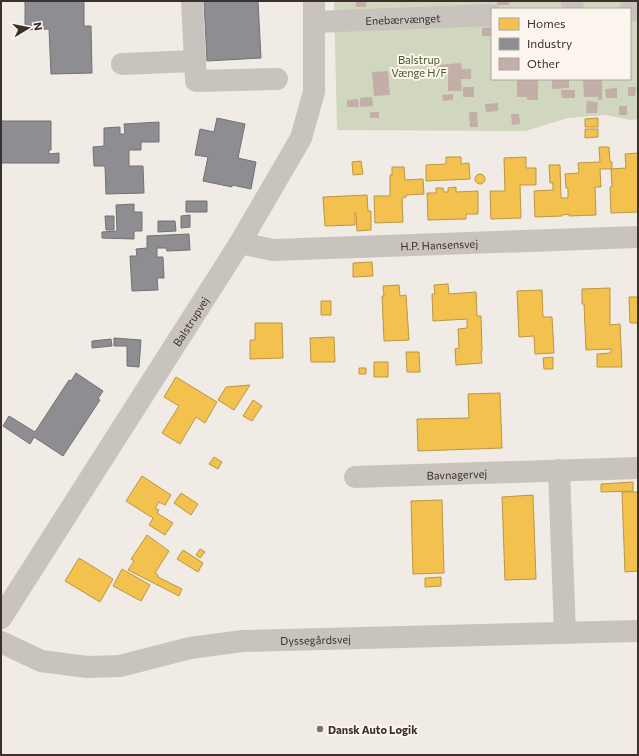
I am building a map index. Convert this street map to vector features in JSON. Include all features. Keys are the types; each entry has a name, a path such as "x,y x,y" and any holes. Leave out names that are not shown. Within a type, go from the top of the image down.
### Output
{"street":[{"path":"192,1 196,81 277,79"},
{"name":"Enebærvænget","path":"314,12 414,9 491,15"},
{"name":"Balstrupvej","path":"1,618 240,243 301,138 314,92 314,12"},
{"path":"122,64 195,61"},
{"name":"H.P. Hansensvej","path":"240,243 273,250 638,237"},
{"name":"Bavnagervej","path":"355,477 638,468"},
{"path":"559,470 565,633"},
{"name":"Dyssegårdsvej","path":"1,642 41,660 87,667 120,666 190,648 243,641 638,631"}],"green space":[{"name":"Balstrup Vænge H/F","path":"334,1 638,1 638,119 630,120 606,115 568,118 525,131 337,130"}],"building: Homes":[{"path":"598,118 598,127 585,127 585,119"},
{"path":"585,129 598,129 598,137 585,138"},
{"path":"599,147 609,147 612,169 600,169 601,187 595,187 596,215 569,216 569,214 562,216 535,217 534,191 553,190 553,183 550,183 549,165 560,165 561,198 568,198 568,188 566,188 565,174 579,173 578,163 600,162"},
{"path":"638,153 638,212 611,213 611,169 626,168 625,154"},
{"path":"446,157 461,157 461,164 469,163 470,179 426,181 426,165 446,164"},
{"path":"526,157 526,168 536,168 536,185 520,185 521,218 491,219 490,191 505,191 504,158"},
{"path":"361,161 363,174 353,175 352,162"},
{"path":"392,167 404,167 405,180 423,179 424,194 406,195 406,197 402,198 403,222 375,223 374,196 390,196 390,175 392,175"},
{"path":"478,174 482,174 484,175 484,183 478,184 475,181 475,177"},
{"path":"456,187 456,192 478,191 478,214 466,214 466,219 428,220 427,193 436,193 436,188 443,188 444,192 448,192 448,188"},
{"path":"367,195 368,211 371,211 371,230 357,231 356,213 355,225 325,226 323,197"},
{"path":"372,262 373,276 353,277 353,263"},
{"path":"448,284 449,294 476,292 477,316 481,316 482,363 456,365 455,349 459,348 458,329 467,328 467,319 433,321 432,294 435,294 434,285"},
{"path":"399,285 400,296 406,295 409,340 384,341 383,286"},
{"path":"610,288 610,325 620,324 622,367 597,367 597,354 611,353 611,349 586,350 582,289"},
{"path":"542,290 543,317 552,317 554,353 535,354 534,336 519,337 517,291"},
{"path":"629,297 638,297 638,323 630,323"},
{"path":"321,301 331,301 331,315 321,315"},
{"path":"255,323 282,323 283,358 250,359 250,340 255,340"},
{"path":"334,337 335,362 311,362 310,338"},
{"path":"406,352 419,352 420,372 407,372"},
{"path":"553,357 553,369 544,369 543,358"},
{"path":"374,362 388,362 388,377 374,377"},
{"path":"359,368 366,368 366,374 359,374"},
{"path":"176,377 217,402 205,423 196,417 180,444 162,433 179,406 164,397"},
{"path":"250,385 234,410 218,400 226,387"},
{"path":"500,393 502,448 418,451 417,419 469,418 468,394"},
{"path":"253,400 262,406 252,421 243,416"},
{"path":"214,457 222,462 218,469 209,464"},
{"path":"142,476 171,495 165,505 159,502 155,508 159,510 157,513 173,523 165,535 149,525 153,518 151,516 126,501"},
{"path":"633,482 633,491 601,492 601,484"},
{"path":"622,492 638,492 638,571 625,572"},
{"path":"181,493 198,504 191,515 174,503"},
{"path":"533,495 536,579 505,580 502,497"},
{"path":"442,500 444,573 413,574 411,501"},
{"path":"147,535 169,551 155,573 158,577 182,589 179,596 128,570 134,561 131,559"},
{"path":"200,549 205,552 200,558 196,555"},
{"path":"183,550 203,563 198,572 177,559"},
{"path":"79,558 113,579 100,602 65,581"},
{"path":"122,569 150,585 141,601 113,586"},
{"path":"441,577 441,586 425,587 425,578"}],"building: Industry":[{"path":"25,1 84,1 84,26 91,26 92,73 51,74 49,29 25,30"},
{"path":"204,1 258,1 261,58 207,61"},
{"path":"217,118 245,124 238,158 256,162 251,189 203,181 208,157 195,155 200,129 214,132"},
{"path":"1,121 51,121 51,150 49,150 49,154 59,153 59,163 1,163"},
{"path":"159,122 159,142 141,142 141,150 129,150 129,166 143,166 144,193 106,194 105,166 94,166 93,147 104,146 104,128 120,127 120,134 125,134 124,124"},
{"path":"186,201 207,201 207,212 186,212"},
{"path":"134,204 134,212 142,212 142,231 134,231 134,239 102,238 102,232 117,231 116,205"},
{"path":"190,215 190,227 181,228 181,216"},
{"path":"105,216 114,216 114,230 106,230"},
{"path":"158,221 175,221 176,231 158,232"},
{"path":"189,234 190,250 167,251 166,248 157,248 157,257 163,257 164,278 157,278 158,290 132,291 130,256 137,256 136,249 147,248 147,236"},
{"path":"114,338 141,340 139,367 127,366 127,346 114,346"},
{"path":"111,339 112,346 92,348 92,341"},
{"path":"76,373 103,391 98,399 100,400 63,456 34,437 30,444 3,426 9,416 35,432 69,380 71,381"}],"building: Other":[{"path":"356,1 366,1 366,7 356,7"},
{"path":"497,1 509,1 509,5 497,5"},
{"path":"491,27 491,36 482,36 482,28"},
{"path":"461,63 462,69 471,69 471,79 461,79 462,91 448,91 448,74 437,74 437,65"},
{"path":"388,71 390,95 374,96 372,72"},
{"path":"517,80 538,80 538,100 527,100 527,97 517,97"},
{"path":"552,80 569,80 569,88 552,89"},
{"path":"583,80 602,80 602,100 598,100 598,97 584,97"},
{"path":"463,87 474,87 474,97 463,97"},
{"path":"628,87 636,87 635,96 628,96"},
{"path":"617,88 617,98 606,98 605,89"},
{"path":"561,90 575,90 575,98 562,98"},
{"path":"453,94 453,100 443,101 442,95"},
{"path":"372,97 373,106 360,107 360,98"},
{"path":"358,99 359,107 347,107 347,100"},
{"path":"587,101 598,102 597,113 586,113"},
{"path":"498,103 498,111 486,112 485,104"},
{"path":"619,106 627,106 627,115 619,115"},
{"path":"370,112 379,112 379,118 370,118"},
{"path":"469,112 477,112 478,127 470,127"},
{"path":"511,114 519,114 520,124 512,125"}],"place":[{"name":"Dansk Auto Logik","path":"320,729"}]}
